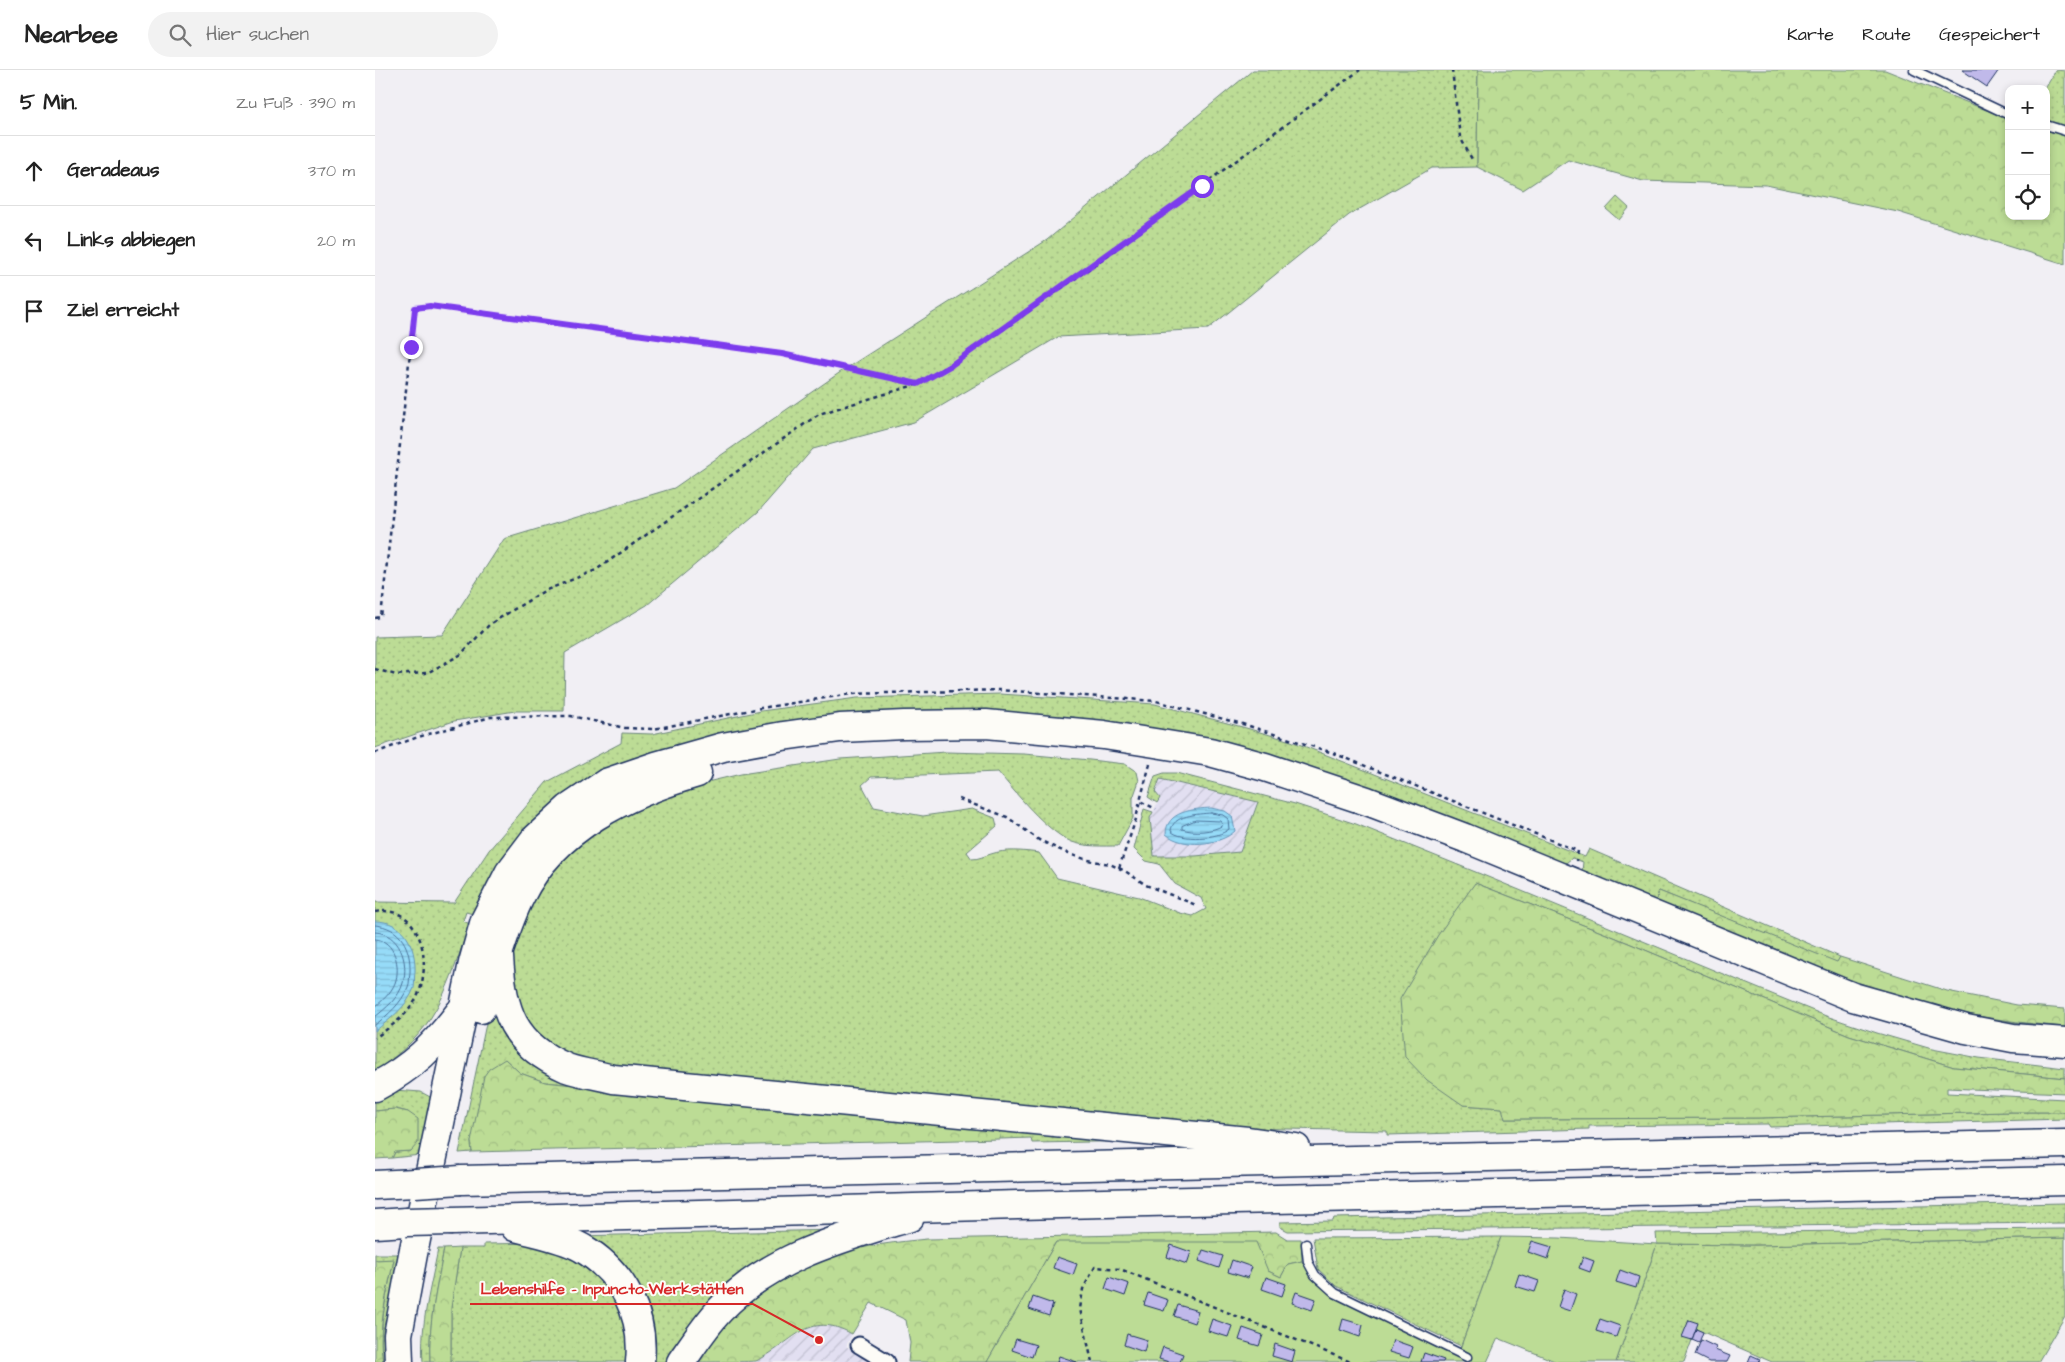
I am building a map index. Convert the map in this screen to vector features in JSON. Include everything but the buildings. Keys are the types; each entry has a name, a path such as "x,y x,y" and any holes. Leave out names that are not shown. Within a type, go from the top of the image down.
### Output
{"highway":[{"path":"399,1362 398,1335 463,1006 485,920 509,873 534,840 569,808 607,783 656,766 723,747 840,728 904,724 986,724 1104,735 1210,752 1265,767 1367,801 1465,838 1853,997 1966,1029 2013,1038 2065,1042"},
{"path":"417,1362 415,1345 417,1321 485,988 521,893 538,869 564,839 604,811 638,794 682,778 737,762 840,745 901,741 995,742 1058,747 1151,759 1225,773 1266,784 1381,822 1763,978 1897,1030 1987,1051 2065,1059"},
{"path":"499,950 501,984 509,1014 523,1039 544,1056 569,1068 613,1079 1248,1141 1375,1160"},
{"path":"375,1087 396,1076 424,1055 463,1006"},
{"path":"375,1184 461,1180 2065,1144"},
{"path":"375,1224 487,1219 942,1207 2065,1181"},
{"path":"683,1360 720,1310 758,1276 840,1238 942,1207"},
{"path":"487,1219 561,1239 598,1259 614,1273 631,1300 637,1318 641,1337 640,1362"}],"street":[{"path":"859,1345 887,1362"}],"lane":[{"path":"1914,70 2005,113"},
{"path":"2050,127 2065,131"},
{"path":"1306,1244 1308,1262 1315,1275 1335,1293 1467,1357"}],"path":[{"path":"375,669 396,675 427,673 460,655 490,624 544,591 597,570 819,414 918,384 950,366 1083,272 1360,70"},
{"path":"1452,70 1460,137 1473,161"},
{"path":"375,618 381,617 415,308 430,306 782,354 918,384"},
{"path":"1119,868 1136,819 1151,759"},
{"path":"959,799 1007,817 1039,840 1069,854 1110,864 1146,885 1196,905"},
{"path":"1140,801 1156,808"},
{"path":"1575,866 1579,851"},
{"path":"375,912 398,914 415,926 425,962 418,994 405,1015 375,1038"},
{"path":"1092,1362 1080,1309 1083,1289 1095,1267 1120,1269 1351,1362"}],"shaded area":[{"path":"1160,779 1258,801 1240,853 1154,856 1150,818 1160,798 1155,792"},
{"path":"822,1324 838,1326 852,1334 846,1346 871,1362 754,1362 811,1327"}],"green space":[{"path":"1253,70 1478,70 1477,167 1432,168 1349,215 1208,329 1058,337 914,422 813,449 758,512 647,605 565,653 564,711 515,711 454,721 375,748 375,637 442,635 504,539 674,488 842,371 1047,240"},
{"path":"1478,70 1885,70 2005,117 2005,220 2050,220 2050,130 2065,134 2065,264 1898,212 1766,185 1643,181 1568,160 1523,190 1477,167"},
{"path":"2056,70 2065,71 2065,128 2050,123 2050,85 2047,85"},
{"path":"1617,197 1629,208 1619,220 1606,209"},
{"path":"1000,694 1155,704 1291,741 1585,857 1589,849 1840,957 1837,963 1659,891 1656,901 1833,974 2013,1022 2065,1027 2065,1033 2006,1027 1854,989 1622,894 1582,871 1583,862 1572,858 1566,863 1542,859 1372,794 990,714 582,783 541,813 499,862 473,914 466,912 463,921 470,924 453,973 437,1008 412,1041 375,1072 375,902 454,903 489,850 547,782 621,743 622,733 652,734 761,711 857,698"},
{"path":"946,752 1024,754 1090,760 1125,764 1137,772 1139,781 1133,798 1133,818 1118,846 1083,845 1062,837 1032,811 998,772 871,777 862,785 874,807 923,816 972,809 995,818 997,826 967,852 972,859 1002,851 1039,853 1057,878 1139,897 1193,916 1206,909 1201,898 1175,884 1159,864 1146,861 1134,849 1144,809 1153,812 1150,818 1154,856 1195,856 1240,852 1258,802 1160,779 1155,792 1160,798 1157,803 1148,797 1155,776 1164,773 1176,773 1295,804 1356,824 1826,1016 1877,1033 1932,1049 1979,1058 2065,1068 2065,1078 1954,1067 1849,1035 1614,937 1475,883 1463,1105 1503,1108 1505,1119 1758,1118 2065,1112 2065,1119 1770,1127 1768,1124 1589,1126 1589,1129 1387,1135 1387,1131 1240,1128 572,1064 518,1018 511,948 545,875 587,833 686,787 741,774 840,759"},
{"path":"1475,883 1614,937 1849,1035 1954,1067 2065,1078 2065,1093 1947,1088 1947,1093 2065,1099 2065,1112 1758,1118 1505,1119 1502,1108 1463,1105 1427,1080 1405,1057 1400,999 1438,935"},
{"path":"1659,891 1837,962 1840,957 1947,991 2017,1005 2065,1009 2065,1027 2001,1020 1953,1011 1865,985 1795,959 1656,901"},
{"path":"492,995 530,1054 1153,1141 1032,1143 1031,1138 1000,1139 999,1128 850,1117 837,1113 545,1082 520,1073 505,1059 471,1142 472,1152 459,1153"},
{"path":"505,1059 520,1073 545,1082 837,1113 850,1117 999,1128 1000,1139 472,1152 471,1142 484,1076 489,1069"},
{"path":"394,1090 421,1092 432,1098 421,1155 392,1158 395,1152 411,1151 408,1112 396,1109 375,1111 375,1098"},
{"path":"395,1109 408,1112 418,1119 418,1143 411,1151 395,1152 392,1158 375,1159 375,1111"},
{"path":"2065,1203 2065,1223 1288,1231 1280,1227 1280,1222 1333,1221 1334,1218"},
{"path":"2065,1229 2065,1238 1756,1245 1657,1244 1656,1233"},
{"path":"837,1230 668,1362 645,1362 647,1338 575,1236"},
{"path":"1276,1232 1287,1239 1301,1239 1302,1261 1288,1264 1281,1277 1268,1271 1056,1242 987,1362 908,1362 910,1343 906,1320 871,1303 852,1334 836,1327 823,1325 801,1332 756,1361 694,1362 718,1332 745,1306 760,1295 776,1284 827,1258 859,1248 927,1239"},
{"path":"1501,1237 1461,1346 1336,1286 1318,1269 1313,1238"},
{"path":"1501,1237 1559,1238 1657,1244 1616,1362 1557,1362 1498,1338 1487,1362 987,1362 1056,1242 1256,1242 1268,1271 1281,1277 1288,1264 1302,1261 1312,1278 1333,1294 1457,1357"},
{"path":"2065,1238 2065,1316 2038,1362 1772,1362 1696,1329 1684,1362 1616,1362 1657,1244 1756,1245"},
{"path":"543,1243 557,1246 616,1287 634,1362 451,1362 451,1308 460,1248 484,1248 484,1244"},
{"path":"460,1248 451,1308 451,1362 430,1362 432,1319 444,1249"},
{"path":"438,1249 444,1249 432,1319 430,1362 423,1362 423,1334 429,1291"},
{"path":"375,1254 406,1254 392,1362 383,1362 382,1336 384,1311 394,1260 375,1260"},
{"path":"394,1259 382,1323 381,1349 383,1362 375,1362 375,1260"}],"water":[{"path":"1211,808 1225,811 1232,816 1235,831 1220,840 1201,843 1181,842 1166,834 1167,826 1176,816 1197,809"},
{"path":"375,921 394,925 406,936 413,953 415,972 414,988 407,1001 375,1031"}],"place":[{"name":"Lebenshilfe - Inpuncto-Werkstätten","path":"819,1340"}],"route":[{"path":"411,347 415,308 430,306 782,354 918,384 950,366 1202,186"}]}
